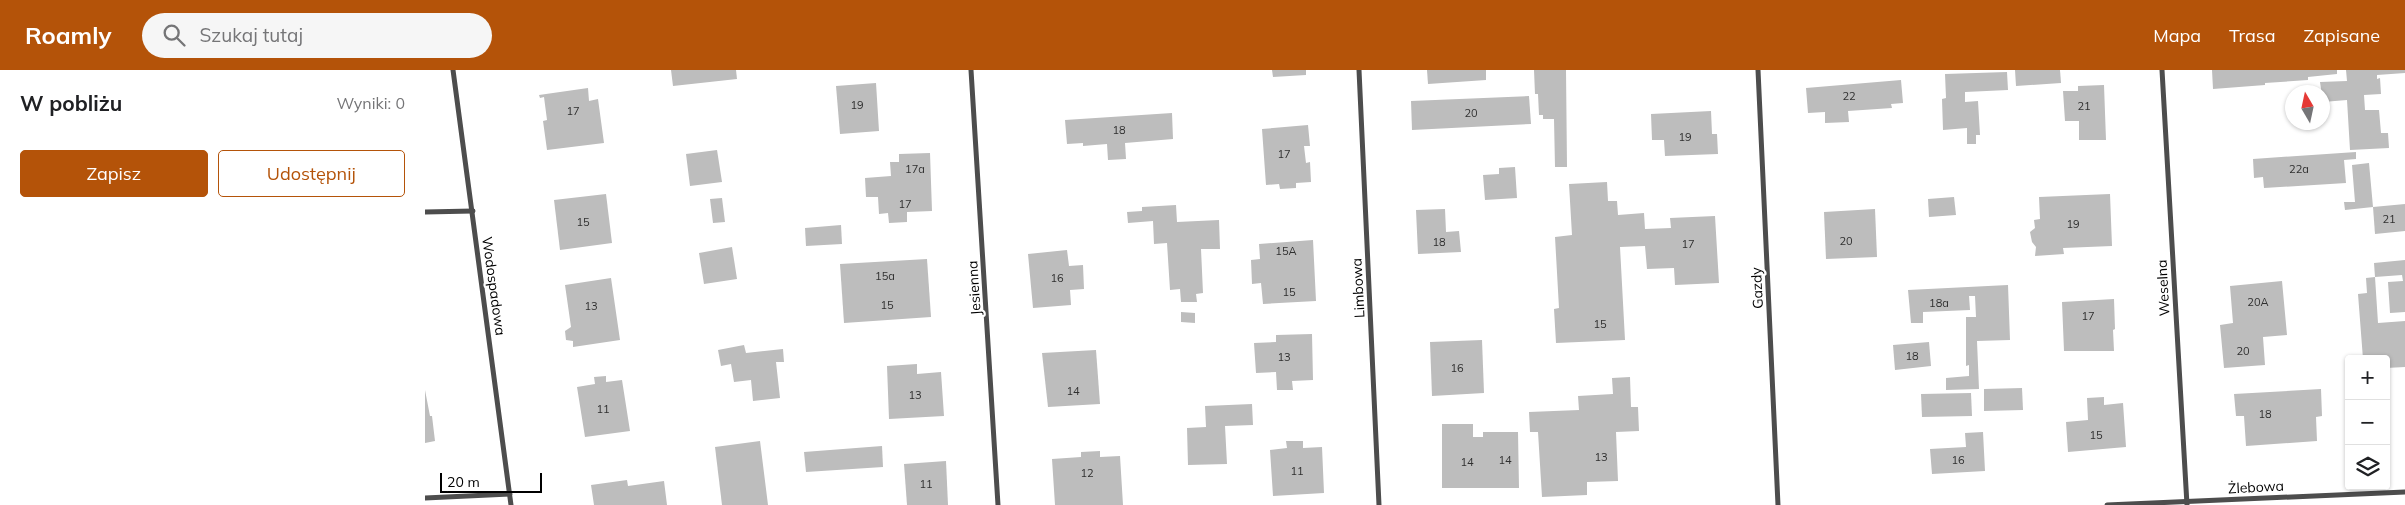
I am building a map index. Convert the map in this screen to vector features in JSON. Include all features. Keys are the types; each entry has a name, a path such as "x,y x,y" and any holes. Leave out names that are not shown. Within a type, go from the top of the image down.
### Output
{"street":[{"name":"Wodospadowa","path":"453,70 511,505"},
{"name":"Jesienna","path":"971,70 998,505"},
{"name":"Limbowa","path":"1359,70 1379,505"},
{"name":"Gazdy","path":"1758,70 1779,505"},
{"name":"Weselna","path":"2162,70 2186,504"},
{"path":"425,212 473,211"},
{"name":"Żlebowa","path":"2107,505 2186,504 2405,492"},
{"path":"425,498 510,494"}],"building":[{"path":"671,70 736,70 737,79 673,86"},
{"path":"1272,70 1306,70 1306,75 1273,77"},
{"path":"1427,70 1486,70 1486,80 1428,84"},
{"path":"1534,70 1566,70 1567,167 1555,167 1554,119 1543,119 1543,115 1539,115 1538,94 1535,94"},
{"path":"2015,70 2060,70 2061,83 2016,86"},
{"path":"2212,70 2337,70 2337,74 2308,77 2308,80 2213,89"},
{"path":"2346,70 2405,70 2405,73 2377,75 2377,79 2380,78 2381,94 2364,95 2365,110 2379,110 2381,133 2388,133 2389,148 2350,150 2347,100 2330,101 2330,85 2320,85 2320,82 2347,81"},
{"path":"2007,72 2008,90 1965,92 1965,102 1978,101 1980,135 1976,135 1976,144 1967,144 1967,128 1943,130 1942,99 1946,98 1945,74"},
{"path":"1901,80 1903,103 1891,104 1892,108 1848,111 1849,122 1825,123 1825,112 1808,113 1806,88"},
{"path":"876,83 879,131 840,134 836,86"},
{"path":"2104,85 2106,140 2079,140 2079,121 2065,121 2063,91 2078,91 2078,86"},
{"path":"588,88 589,101 598,99 604,143 547,150 543,121 547,120 544,97 540,98 539,95"},
{"path":"1529,96 1531,124 1412,130 1411,101"},
{"path":"1711,111 1712,134 1717,134 1718,154 1665,156 1664,140 1652,140 1651,114"},
{"path":"1172,113 1173,139 1125,143 1126,159 1108,160 1107,144 1083,146 1083,143 1067,144 1065,120"},
{"path":"1308,125 1310,146 1304,146 1306,163 1310,162 1311,182 1296,183 1296,188 1280,189 1279,184 1266,185 1262,129"},
{"path":"717,150 722,182 690,186 686,154"},
{"path":"2356,152 2356,159 2344,160 2346,183 2264,188 2263,177 2254,178 2253,159"},
{"path":"930,153 932,211 907,212 907,222 889,223 888,213 879,214 878,197 866,197 865,178 891,176 890,162 899,162 899,154"},
{"path":"2369,163 2373,207 2345,210 2344,202 2355,202 2352,165"},
{"path":"1515,167 1517,198 1485,200 1483,175 1499,174 1499,168"},
{"path":"1607,182 1608,201 1617,201 1618,215 1644,213 1645,229 1671,228 1670,218 1715,216 1719,283 1675,285 1674,268 1647,269 1645,246 1620,247 1625,340 1556,343 1554,309 1559,308 1555,237 1572,235 1569,184"},
{"path":"606,194 612,243 560,250 554,200"},
{"path":"2110,194 2112,246 2063,248 2064,254 2035,256 2036,247 2032,242 2030,232 2035,228 2034,220 2040,219 2039,197"},
{"path":"1954,197 1956,215 1929,217 1928,199"},
{"path":"722,198 725,222 713,223 710,199"},
{"path":"2405,204 2405,231 2375,234 2373,207"},
{"path":"1176,205 1177,222 1219,220 1220,249 1201,249 1203,293 1196,294 1197,302 1181,302 1180,289 1170,290 1167,243 1154,244 1153,221 1128,223 1127,212 1142,211 1142,207"},
{"path":"1445,209 1446,232 1459,231 1461,252 1418,254 1416,210"},
{"path":"1875,209 1877,257 1826,259 1824,212"},
{"path":"841,225 842,244 806,246 805,228"},
{"path":"1313,240 1316,301 1263,304 1261,283 1252,284 1251,260 1260,259 1259,244"},
{"path":"732,247 737,279 704,284 699,253"},
{"path":"1067,250 1069,266 1083,265 1084,289 1070,290 1071,305 1033,308 1028,254"},
{"path":"927,259 931,317 844,323 840,264"},
{"path":"2405,260 2405,312 2390,313 2388,282 2403,281 2402,275 2375,277 2374,263"},
{"path":"2375,277 2378,323 2405,321 2405,367 2390,368 2390,355 2363,355 2358,294 2367,293 2366,278"},
{"path":"611,278 620,340 573,347 573,341 566,340 565,331 571,327 565,285"},
{"path":"2282,281 2287,335 2263,337 2265,365 2224,368 2220,325 2233,323 2230,286"},
{"path":"2008,285 2010,340 1977,341 1979,389 1946,390 1946,378 1969,376 1969,365 1966,366 1966,317 1976,317 1975,296 1969,296 1970,310 1923,312 1923,323 1911,323 1908,290"},
{"path":"2114,299 2114,351 2064,351 2062,302"},
{"path":"1181,312 1195,313 1195,323 1181,322"},
{"path":"1312,334 1313,380 1292,381 1293,390 1277,390 1276,372 1256,373 1254,343 1276,342 1276,335"},
{"path":"1482,340 1484,393 1432,396 1430,342"},
{"path":"1929,342 1931,366 1895,370 1893,345"},
{"path":"744,345 746,353 783,349 784,362 776,362 780,398 753,401 751,380 734,382 731,364 721,366 718,350"},
{"path":"1096,350 1100,404 1048,407 1042,353"},
{"path":"917,364 917,374 941,372 944,416 889,419 887,366"},
{"path":"606,376 606,382 622,380 630,431 585,437 577,387 595,384 594,377"},
{"path":"1630,377 1631,407 1638,407 1639,431 1616,432 1618,481 1587,482 1587,495 1542,497 1538,432 1530,432 1529,412 1579,410 1578,396 1613,394 1612,378"},
{"path":"2022,388 2023,410 1984,411 1984,389"},
{"path":"2321,389 2322,416 2316,417 2317,441 2246,446 2244,416 2236,416 2234,394"},
{"path":"425,390 430,416 432,416 435,441 425,443"},
{"path":"1971,393 1972,416 1922,417 1921,394"},
{"path":"2104,397 2104,405 2123,403 2126,447 2068,452 2066,422 2088,420 2087,398"},
{"path":"1252,404 1253,425 1225,426 1227,464 1188,465 1187,428 1206,427 1205,406"},
{"path":"1442,424 1473,424 1473,437 1483,437 1483,432 1518,432 1519,488 1442,488"},
{"path":"1983,432 1985,471 1932,474 1930,449 1966,447 1965,433"},
{"path":"760,441 768,505 722,505 715,447"},
{"path":"1286,441 1303,441 1303,448 1322,447 1324,493 1273,496 1270,450 1287,448"},
{"path":"882,446 883,467 806,472 804,452"},
{"path":"1100,451 1100,457 1120,456 1123,505 1055,505 1052,459 1081,457 1081,452"},
{"path":"946,461 948,505 907,505 904,464"},
{"path":"627,480 628,486 664,481 667,505 594,505 591,485"}]}
